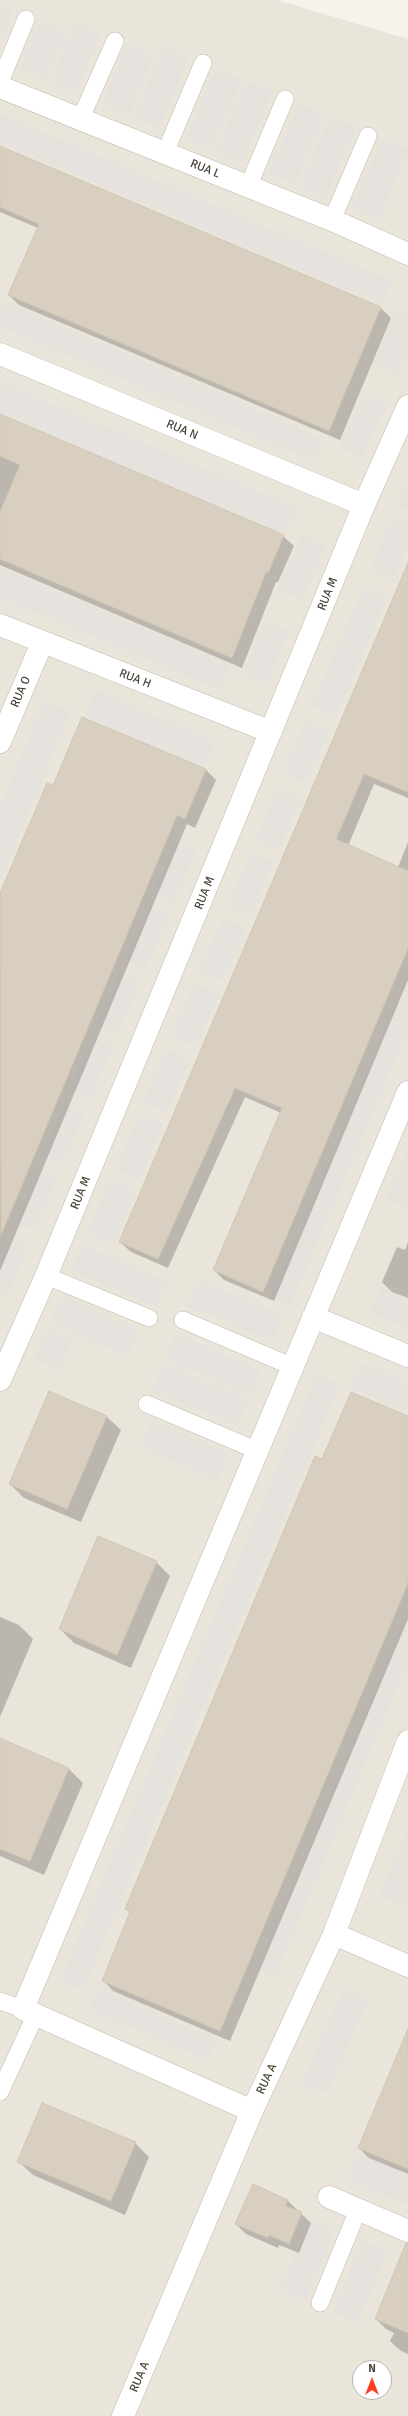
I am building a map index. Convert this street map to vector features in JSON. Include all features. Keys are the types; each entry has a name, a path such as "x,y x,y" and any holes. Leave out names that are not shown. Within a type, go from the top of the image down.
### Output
{"street":[{"name":"RUA L","path":"0,87 332,220 408,254"},
{"name":"RUA N","path":"0,354 364,506"},
{"name":"RUA M","path":"0,1380 46,1276 364,506 408,406"},
{"name":"RUA H","path":"0,625 42,643 271,732"},
{"name":"RUA O","path":"0,742 42,643"},
{"path":"252,2111 29,2011 256,1450 408,1092"},
{"path":"313,1317 408,1356"},
{"name":"RUA A","path":"123,2416 252,2111 334,1934 408,1741"},
{"path":"334,1934 408,1966"},
{"path":"329,2197 408,2231"}],"lane":[{"path":"0,82 26,19"},
{"path":"80,120 114,41"},
{"path":"165,153 203,63"},
{"path":"248,187 285,99"},
{"path":"332,220 368,136"},
{"path":"46,1276 149,1318"},
{"path":"183,1320 291,1366"},
{"path":"148,1404 256,1450"},
{"path":"0,2001 29,2011 0,2092"},
{"path":"320,2304 358,2210"}],"shaded area":[{"path":"0,0 277,0 408,39 408,2416 0,2416"},
{"path":"0,5 13,10 0,41"},
{"path":"40,22 66,33 46,79 20,68"},
{"path":"76,23 101,33 76,92 50,81"},
{"path":"128,45 154,56 129,115 103,103"},
{"path":"164,46 189,57 159,128 133,117"},
{"path":"217,68 242,79 211,150 186,139"},
{"path":"246,81 272,92 242,163 216,151"},
{"path":"300,104 325,115 295,184 269,173"},
{"path":"0,114 393,281 382,305 0,142"},
{"path":"330,116 356,127 325,198 299,187"},
{"path":"383,139 408,149 408,151 378,220 352,208"},
{"path":"5,302 323,439 313,461 0,327 0,314"},
{"path":"398,309 408,314 408,351 398,374 373,363"},
{"path":"0,382 297,508 285,535 0,415"},
{"path":"364,394 387,403 362,458 339,448"},
{"path":"408,479 408,510 396,505"},
{"path":"393,518 408,524 408,546 392,581 369,571"},
{"path":"302,535 326,546 301,600 278,590"},
{"path":"0,567 230,665 220,690 0,597"},
{"path":"363,588 386,598 336,716 312,706"},
{"path":"266,620 289,630 267,684 243,675"},
{"path":"96,690 215,742 203,768 84,716"},
{"path":"44,701 70,712 0,880 0,808"},
{"path":"306,721 329,731 306,783 283,773"},
{"path":"279,787 302,797 278,850 255,840"},
{"path":"177,841 197,850 173,902 153,893"},
{"path":"251,853 274,862 250,915 228,905"},
{"path":"150,906 170,914 146,968 126,959"},
{"path":"223,918 246,928 222,981 199,971"},
{"path":"121,971 141,980 118,1033 97,1024"},
{"path":"408,974 408,1029 290,1307 270,1298"},
{"path":"195,984 219,994 195,1047 171,1036"},
{"path":"93,1037 113,1045 90,1100 70,1091"},
{"path":"166,1049 190,1059 167,1112 143,1103"},
{"path":"65,1103 85,1112 63,1164 43,1155"},
{"path":"139,1115 163,1124 140,1179 116,1169"},
{"path":"408,1150 408,1209 386,1200"},
{"path":"38,1169 57,1177 34,1230 16,1223"},
{"path":"110,1180 136,1191 113,1244 87,1233"},
{"path":"11,1236 30,1244 7,1296 0,1293 0,1261"},
{"path":"82,1245 167,1281 156,1306 71,1271"},
{"path":"198,1281 284,1315 273,1341 187,1306"},
{"path":"382,1287 408,1299 408,1329 370,1312"},
{"path":"61,1297 139,1329 127,1356 50,1323"},
{"path":"47,1329 72,1340 59,1370 34,1359"},
{"path":"176,1334 261,1370 250,1395 165,1359"},
{"path":"362,1363 408,1383 408,1413 351,1388"},
{"path":"163,1364 248,1398 238,1425 152,1391"},
{"path":"317,1374 340,1384 83,1990 60,1981"},
{"path":"152,1420 228,1454 217,1480 140,1446"},
{"path":"408,1610 408,1662 275,1976 257,1968"},
{"path":"408,1828 408,1904 406,1908 379,1896"},
{"path":"98,1988 216,2040 207,2060 89,2009"},
{"path":"343,1990 368,2000 327,2093 302,2083"},
{"path":"359,2153 408,2174 408,2205 348,2179"},
{"path":"311,2219 335,2229 305,2300 280,2289"},
{"path":"363,2240 388,2251 358,2322 333,2313"}],"building":[{"path":"0,146 381,307 329,431 8,295 39,224 0,207"},
{"path":"0,414 284,535 268,573 266,572 232,658 0,559 0,512 20,465 0,456"},
{"path":"408,563 408,792 364,774 336,839 408,871 408,948 263,1292 213,1270 282,1108 235,1088 158,1259 119,1242"},
{"path":"82,717 206,769 185,819 177,815 1,1235 0,893 47,783 53,785"},
{"path":"49,1391 107,1416 67,1509 9,1484"},
{"path":"351,1392 408,1416 408,1583 220,2031 102,1981 130,1912 125,1909 315,1456 322,1459"},
{"path":"98,1536 157,1561 117,1655 59,1629"},
{"path":"0,1738 69,1768 30,1861 0,1849"},
{"path":"408,2029 408,2169 358,2148"},
{"path":"42,2103 136,2142 111,2201 17,2162"},
{"path":"253,2184 288,2200 285,2206 302,2212 289,2244 269,2235 268,2238 235,2224"},
{"path":"406,2243 408,2243 408,2333 375,2319"}]}
